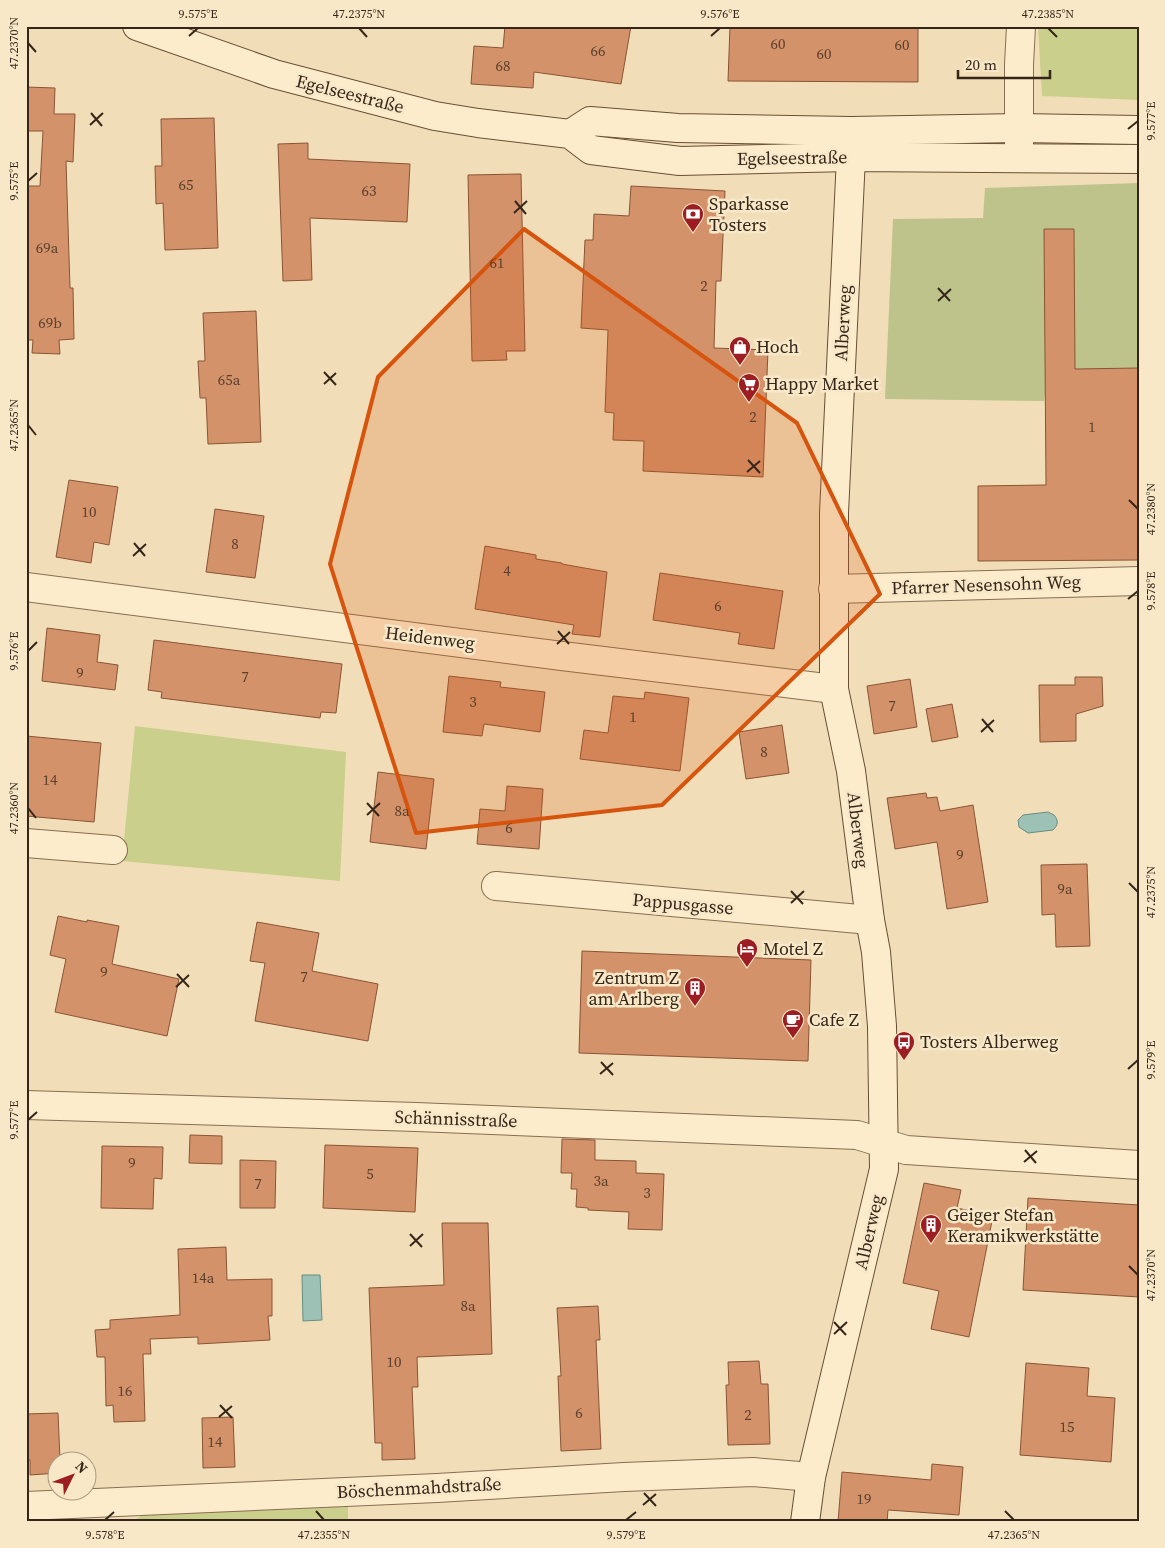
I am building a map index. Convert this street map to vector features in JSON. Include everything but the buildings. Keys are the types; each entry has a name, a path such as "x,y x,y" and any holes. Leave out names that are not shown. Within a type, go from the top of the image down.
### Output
{"street":[{"path":"1019,157 1021,26"},
{"name":"Egelseestraße","path":"151,29 274,74 435,116 478,124 570,134 591,150 680,161 1020,128 1139,130"},
{"name":"Egelseestraße","path":"851,144 961,158 1139,159"},
{"name":"Alberweg","path":"804,1522 811,1477 884,1169 882,1026 876,952 870,920 851,771 834,689 833,589 836,449 851,144"},
{"name":"Pfarrer Nesensohn Weg","path":"833,589 1139,581"},
{"name":"Heidenweg","path":"26,587 834,689"},
{"path":"26,843 113,850"},
{"name":"Pappusgasse","path":"496,886 870,920"},
{"name":"Schännisstraße","path":"26,1105 416,1117 857,1135 906,1150 1139,1165"},
{"name":"Böschenmahdstraße","path":"26,1506 753,1472 811,1477"}],"highlighted area":[{"path":"524,229 797,423 880,594 662,805 416,833 330,564 378,377"}],"green space":[{"path":"1038,26 1139,26 1139,100 1042,96"},
{"path":"1139,183 1139,373 1048,374 1044,401 885,399 893,219 983,218 985,188"},
{"path":"135,726 346,752 340,881 122,861"},
{"path":"348,1503 348,1522 131,1522 144,1514"}],"water":[{"path":"1048,812 1056,817 1057,825 1053,830 1028,833 1019,827 1018,820 1023,815"},
{"path":"302,1275 320,1275 322,1320 303,1321"}],"place":[{"name":"Sparkasse Tosters","path":"693,233"},
{"name":"Hoch","path":"740,366"},
{"name":"Happy Market","path":"749,403"},
{"name":"Motel Z","path":"747,968"},
{"name":"Zentrum Z am Arlberg","path":"695,1007"},
{"name":"Cafe Z","path":"793,1039"},
{"name":"Tosters Alberweg","path":"904,1061"},
{"name":"Geiger Stefan Keramikwerkstätte","path":"931,1244"}]}
